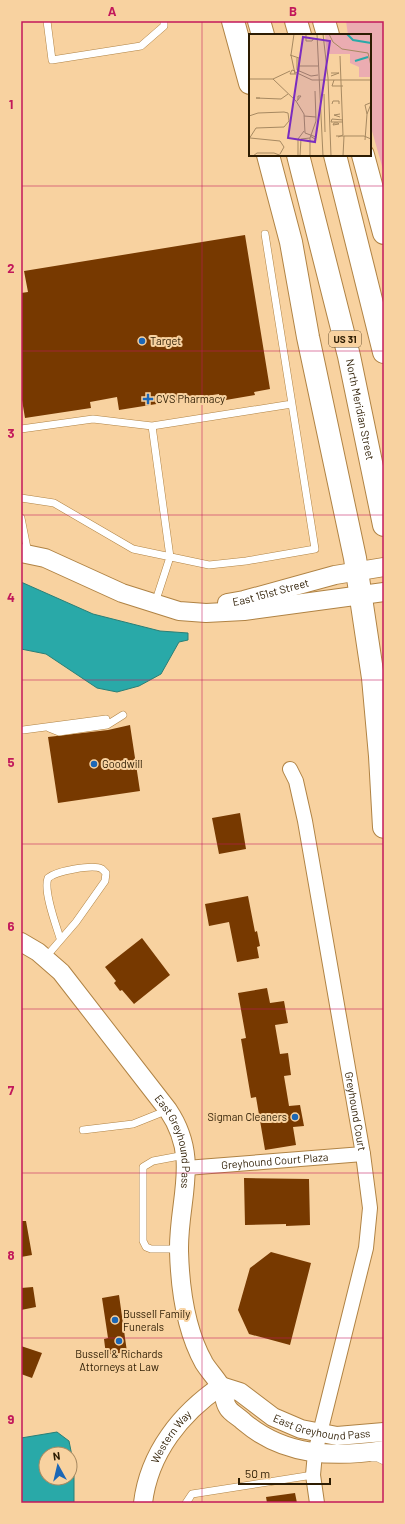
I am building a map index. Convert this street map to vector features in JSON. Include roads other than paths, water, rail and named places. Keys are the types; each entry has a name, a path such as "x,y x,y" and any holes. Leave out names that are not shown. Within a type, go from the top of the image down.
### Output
{"highway":[{"path":"233,21 249,79"},
{"path":"259,21 263,34"},
{"path":"296,21 300,34"},
{"path":"324,21 328,34"},
{"path":"268,156 291,242 308,337 357,570 384,762"},
{"name":"North Meridian Street","path":"298,156 349,356 384,524"},
{"path":"335,156 384,352"},
{"path":"362,156 384,233"},
{"path":"378,724 384,827"}],"street":[{"name":"East 151st Street","path":"24,553 45,558 122,592 179,611 228,613 271,609 384,592"},
{"name":"East 151st Street","path":"155,603 202,604 235,602 357,570 384,567"},
{"name":"Greyhound Court","path":"290,769 296,781 305,820 363,1154 370,1208 366,1248 315,1453 313,1475 317,1503"},
{"name":"East Greyhound Pass","path":"21,942 45,958 61,972 168,1110 181,1132 186,1161 179,1250 182,1286 190,1325 203,1362 221,1386 228,1408 251,1428 285,1446 315,1453 334,1454 384,1450"},
{"name":"Greyhound Court Plaza","path":"186,1161 363,1154"},
{"name":"East Greyhound Pass","path":"221,1386 240,1392 259,1408 289,1425 320,1433 348,1436 384,1432"},
{"name":"Western Way","path":"143,1503 144,1488 150,1471 172,1432 200,1402 221,1386"}],"lane":[{"path":"47,21 52,60 141,46 164,26 164,21"},
{"path":"21,498 54,503 133,549 209,565 246,561 315,549 265,234"},
{"path":"21,429 93,419 152,426 292,404"},
{"path":"152,426 170,557 155,603"},
{"path":"21,518 24,553"},
{"path":"49,727 59,732 107,725 123,715"},
{"path":"22,730 106,719"},
{"path":"45,958 60,938 76,922 105,881 106,873 102,869 88,868 55,873 48,878 47,888 54,920 60,938"},
{"path":"83,1130 133,1124 168,1110"},
{"path":"179,1250 146,1247 143,1241 144,1168 152,1160 186,1161"},
{"path":"315,1453 345,1461 378,1458 384,1461"},
{"path":"186,1503 192,1494 313,1475"}],"water":[{"path":"21,582 93,614 160,631 188,633 188,640 179,642 161,674 139,686 117,692 97,688 46,654 21,649"},
{"path":"57,1432 69,1441 70,1446 38,1446 38,1486 74,1486 74,1503 21,1503 21,1438"}],"place":[{"name":"Target","path":"142,341"},
{"name":"CVS Pharmacy","path":"148,399"},
{"name":"Goodwill","path":"94,764"},
{"name":"Sigman Cleaners","path":"295,1117"},
{"name":"Bussell Family Funerals","path":"115,1320"},
{"name":"Bussell & Richards Attorneys at Law","path":"119,1341"}]}
